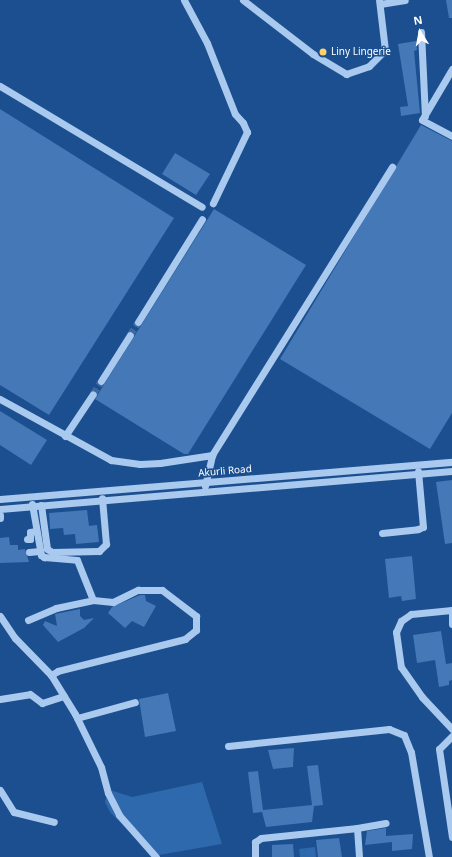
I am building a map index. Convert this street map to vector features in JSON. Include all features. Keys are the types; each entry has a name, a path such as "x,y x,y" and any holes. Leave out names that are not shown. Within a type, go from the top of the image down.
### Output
{"street":[{"path":"184,0 207,43 232,108 247,132 213,203"},
{"path":"243,0 313,54 346,74 369,66 385,50 379,2 405,0"},
{"path":"421,32 425,117"},
{"path":"452,69 422,120 452,136"},
{"path":"0,86 202,207"},
{"path":"204,492 212,455 392,167"},
{"path":"138,322 202,219"},
{"path":"101,381 130,335"},
{"path":"65,436 93,394"},
{"path":"0,399 111,460 124,463 160,463 212,455"},
{"path":"449,462 449,471"},
{"name":"Akurli Road","path":"0,499 31,498 449,462"},
{"path":"382,533 418,529 423,527 417,464"},
{"path":"377,468 378,477"},
{"path":"337,471 338,481"},
{"name":"Akurli Road","path":"0,509 449,471"},
{"path":"306,474 307,483"},
{"path":"279,476 280,486"},
{"path":"245,479 246,488"},
{"path":"152,488 152,496"},
{"path":"41,506 47,549 52,552 99,551 106,544 101,492"},
{"path":"31,498 40,551 44,558 77,560 93,600"},
{"path":"27,539 30,539 30,532 36,531"},
{"path":"29,552 40,551"},
{"path":"28,620 56,608 93,600 113,602 138,590 162,590 196,616 196,630 185,639 58,671 51,675"},
{"path":"452,624 452,610 411,614 401,621 396,632 401,667 422,698 452,729"},
{"path":"0,616 15,638 51,675 77,718 100,767 108,793 120,815 156,857"},
{"path":"0,699 33,694 37,701 42,703 64,696"},
{"path":"77,718 135,702"},
{"path":"228,746 389,729 404,735 411,752 429,857"},
{"path":"452,736 439,749 452,837"},
{"path":"0,790 14,812 54,822"},
{"path":"255,857 255,842 261,838 386,824"},
{"path":"357,828 359,857"}],"shaded area":[{"path":"202,782 222,844 153,856 110,812 105,802 107,794 113,791 132,797"},
{"path":"315,847 316,857 300,857 299,849"}],"building":[{"path":"446,0 452,0 452,18 449,18"},
{"path":"416,41 417,50 414,51 420,113 401,116 400,107 408,106 398,44"},
{"path":"0,109 174,218 49,415 0,385"},
{"path":"421,125 452,141 452,413 430,449 280,359"},
{"path":"175,153 210,174 196,195 162,174"},
{"path":"214,209 306,265 188,454 184,454 95,399"},
{"path":"0,411 47,440 31,465 0,445"},
{"path":"452,480 452,543 445,544 436,482"},
{"path":"87,510 89,526 97,525 99,542 76,544 75,534 64,535 63,528 50,529 49,513"},
{"path":"9,537 10,545 18,545 18,550 25,549 29,562 0,563 0,538"},
{"path":"412,556 416,599 402,601 401,596 389,598 385,559"},
{"path":"140,595 145,595 146,601 156,606 144,627 132,621 125,628 108,613 112,607"},
{"path":"80,609 80,616 84,620 94,618 84,628 58,642 43,625 45,621 57,626 55,614"},
{"path":"441,631 446,664 452,663 452,680 449,681 449,685 439,687 435,660 417,663 413,635"},
{"path":"168,693 176,731 145,737 139,699"},
{"path":"294,748 293,767 273,769 268,750"},
{"path":"318,765 323,805 314,806 312,822 266,827 262,812 253,813 248,772 258,771 263,810 312,805 307,766"},
{"path":"386,828 386,836 413,834 412,849 392,851 392,842 365,845 367,831"},
{"path":"339,838 342,857 318,857 316,840"},
{"path":"293,844 294,857 272,857 272,845"}],"tunnel":[{"path":"130,335 138,322"},
{"path":"93,394 101,381"}],"place":[{"name":"Liny Lingerie","path":"323,52"}]}
